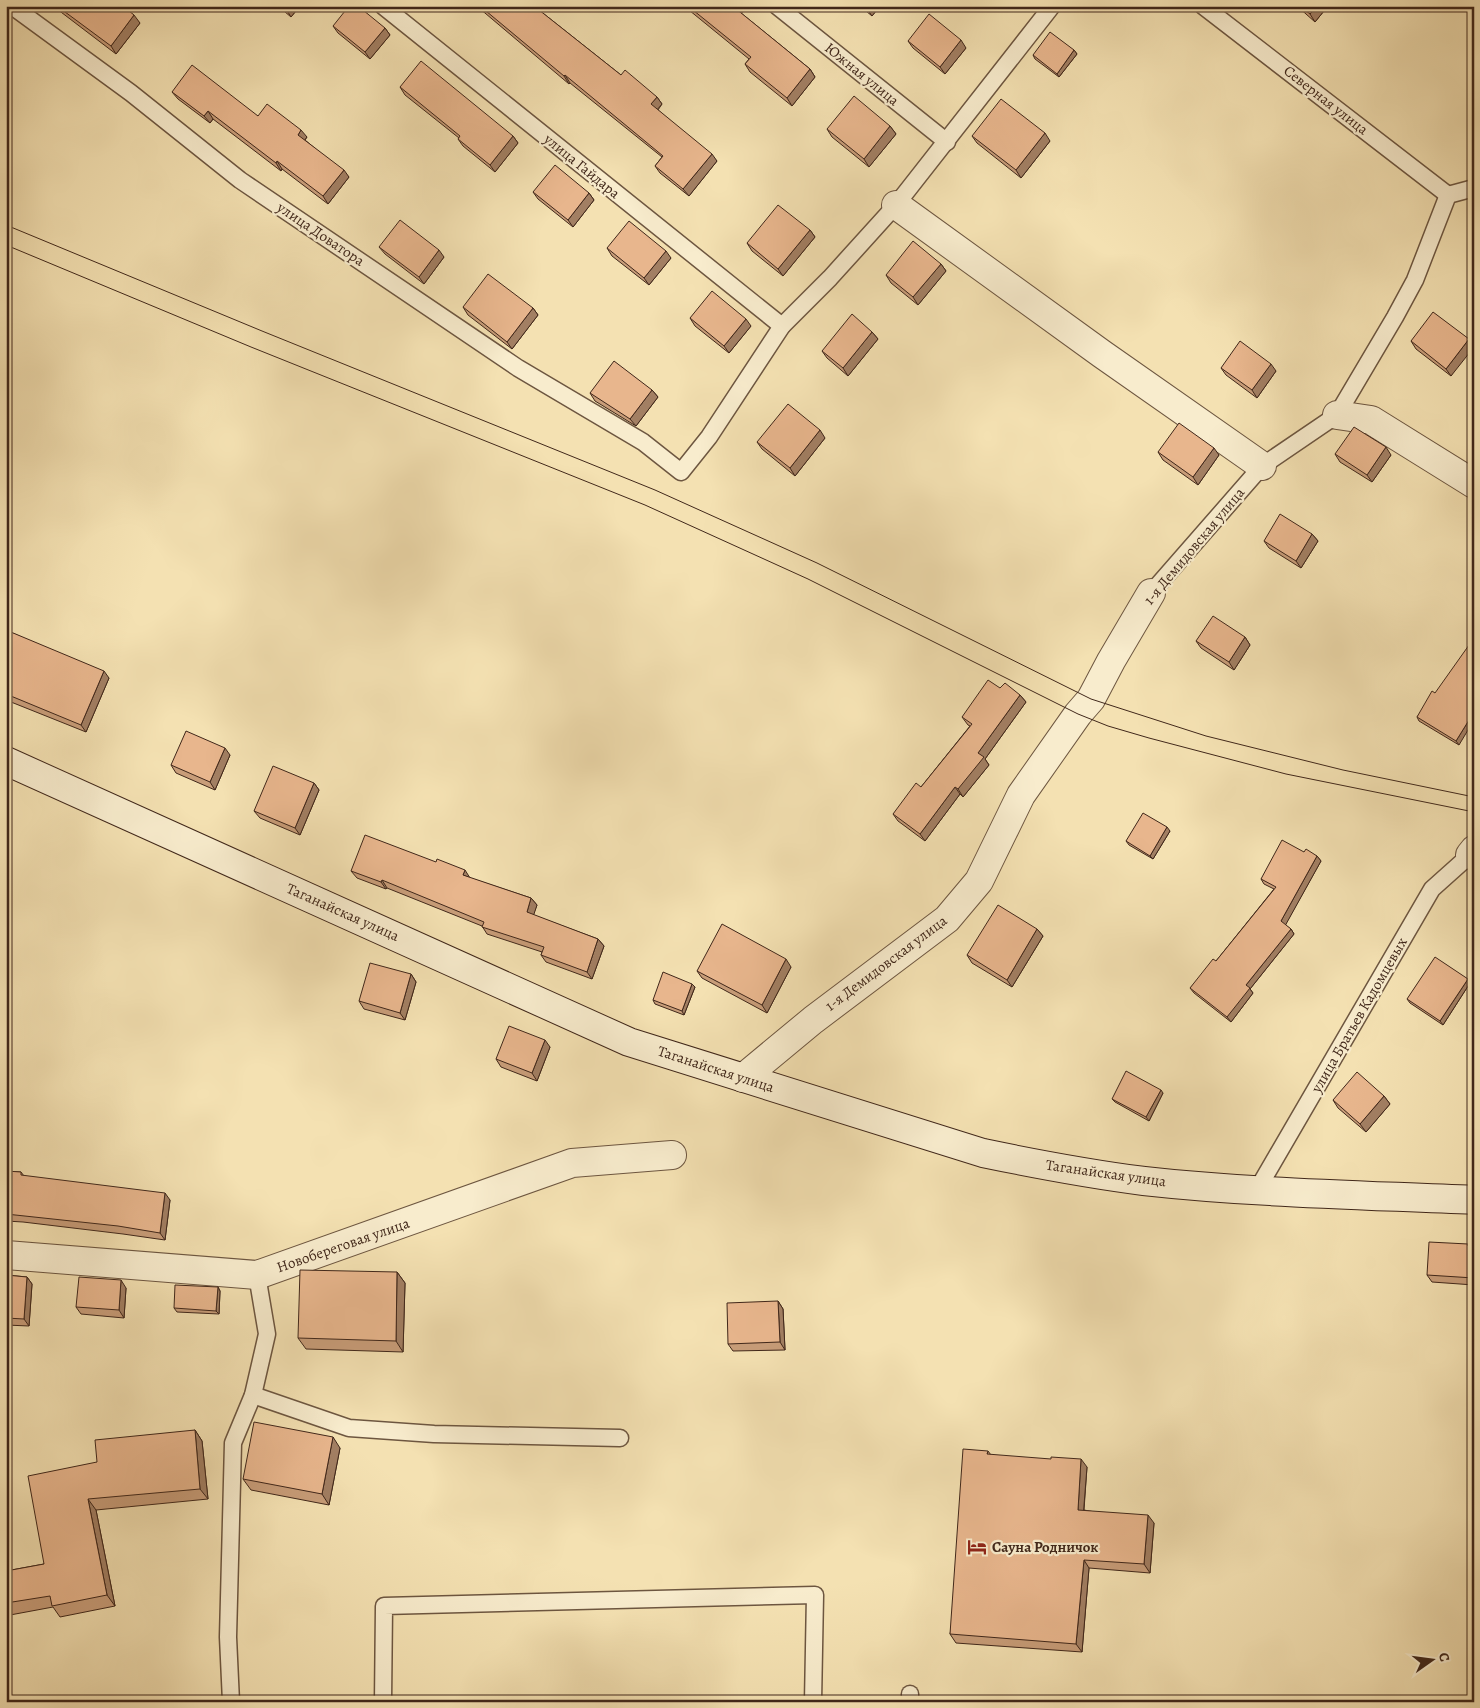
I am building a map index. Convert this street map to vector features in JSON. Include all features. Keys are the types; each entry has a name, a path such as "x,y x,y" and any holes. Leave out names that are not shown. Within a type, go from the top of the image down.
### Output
{"street":[{"path":"896,205 1102,354 1262,466"},
{"path":"1336,414 1371,420 1474,484"},
{"name":"1-я Демидовская улица","path":"743,1078 813,1020 947,919 979,881 1021,795 1078,714 1091,699 1111,660 1151,593"},
{"name":"Таганайская улица","path":"6,761 629,1042 983,1153 1037,1164 1143,1180 1257,1190 1474,1200"},
{"name":"Новобереговая улица","path":"6,1255 257,1275 572,1163 672,1155"}],"lane":[{"name":"улица Доватора","path":"12,6 131,93 240,180 518,368 643,442 681,472 709,437 782,326"},
{"name":"улица Гайдара","path":"383,6 782,326"},
{"name":"Южная улица","path":"777,6 947,142"},
{"path":"782,326 830,278 896,205 1052,6"},
{"name":"Северная улица","path":"1203,6 1448,195"},
{"path":"1448,195 1474,188"},
{"name":"1-я Демидовская улица","path":"1151,593 1262,466 1336,414 1395,318 1415,280 1448,195"},
{"name":"улица Братьев Кадомцевых","path":"1257,1190 1432,889 1472,852"},
{"path":"231,1702 228,1636 233,1442 253,1395 267,1334 257,1275"},
{"path":"253,1395 349,1428 434,1434 620,1438"},
{"path":"383,1702 384,1606 815,1595 813,1702"}],"building":[{"path":"57,6 123,6 134,15 111,46"},
{"path":"349,6 358,6 385,28 365,52 333,26"},
{"path":"480,6 534,6 621,75 625,70 657,97 651,104 712,154 683,189 655,166 663,156"},
{"path":"688,6 736,6 735,8 810,69 787,98 745,64 751,57"},
{"path":"1300,6 1317,6 1310,14"},
{"path":"929,14 961,40 940,67 908,41"},
{"path":"1050,32 1074,50 1057,74 1033,55"},
{"path":"421,61 513,136 490,165 458,139 460,136 400,87"},
{"path":"192,65 258,116 267,104 301,130 298,135 344,170 323,196 208,111 204,116 172,92"},
{"path":"854,96 890,126 864,159 827,129"},
{"path":"1001,99 1045,133 1016,170 972,136"},
{"path":"555,165 589,193 568,220 533,192"},
{"path":"778,205 810,230 778,269 747,243"},
{"path":"400,220 439,250 419,277 379,247"},
{"path":"629,221 666,251 644,278 607,248"},
{"path":"913,241 941,264 913,297 886,275"},
{"path":"488,274 533,308 507,342 463,307"},
{"path":"712,291 746,319 724,346 690,318"},
{"path":"1433,312 1469,339 1446,369 1411,341"},
{"path":"852,314 872,332 843,368 822,351"},
{"path":"1240,341 1271,364 1252,390 1221,368"},
{"path":"614,361 652,390 630,419 590,393"},
{"path":"788,404 820,430 790,468 757,442"},
{"path":"1179,423 1214,448 1193,477 1158,452"},
{"path":"1354,427 1386,447 1367,475 1335,454"},
{"path":"1280,514 1312,534 1296,561 1264,541"},
{"path":"1213,616 1245,637 1229,662 1196,641"},
{"path":"6,630 104,671 81,725 6,694"},
{"path":"1474,638 1474,712 1456,741 1417,717 1432,691 1435,693"},
{"path":"988,680 1000,688 1005,683 1020,695 978,753 984,757 958,789 955,787 920,834 893,814 916,783 921,787 972,724 962,717"},
{"path":"186,731 225,748 210,782 171,765"},
{"path":"273,766 314,783 295,828 254,811"},
{"path":"1143,813 1167,827 1150,856 1126,841"},
{"path":"365,835 436,862 437,859 465,870 463,875 531,898 527,912 598,939 587,972 541,955 544,947 482,927 484,922 382,880 381,882 351,871"},
{"path":"1282,840 1304,852 1306,849 1317,856 1281,921 1291,929 1246,985 1250,988 1227,1017 1190,988 1213,959 1216,961 1276,887 1261,879"},
{"path":"998,905 1037,929 1007,980 967,955"},
{"path":"722,924 786,959 762,1005 697,971"},
{"path":"1435,957 1468,979 1440,1021 1407,999"},
{"path":"370,963 411,974 400,1013 359,1001"},
{"path":"663,972 692,984 682,1011 653,1000"},
{"path":"509,1026 545,1040 532,1073 496,1059"},
{"path":"1126,1071 1161,1090 1146,1117 1112,1099"},
{"path":"1357,1072 1384,1096 1360,1124 1333,1100"},
{"path":"6,1171 21,1172 21,1175 165,1193 160,1233 118,1226 6,1214"},
{"path":"1429,1242 1474,1246 1474,1278 1427,1275"},
{"path":"300,1270 397,1272 396,1341 298,1338"},
{"path":"6,1275 27,1277 24,1319 6,1318"},
{"path":"79,1277 121,1280 119,1310 76,1307"},
{"path":"175,1285 218,1287 216,1311 174,1308"},
{"path":"778,1301 780,1342 728,1344 727,1303"},
{"path":"254,1422 333,1437 322,1494 243,1479"},
{"path":"195,1430 200,1489 88,1499 107,1595 52,1606 50,1596 6,1603 6,1571 44,1564 28,1476 97,1462 95,1440"},
{"path":"963,1449 988,1451 987,1454 1051,1459 1051,1457 1081,1459 1078,1510 1148,1515 1144,1564 1084,1560 1076,1644 950,1634"}],"tram line":[{"path":"6,225 655,490 817,563 1091,699 1206,736 1343,770 1474,797"},
{"path":"6,245 251,347 645,505 808,579 1078,714 1108,726 1286,774 1474,812"}],"place":[{"name":"Сауна Родничок","path":"977,1547"}]}
